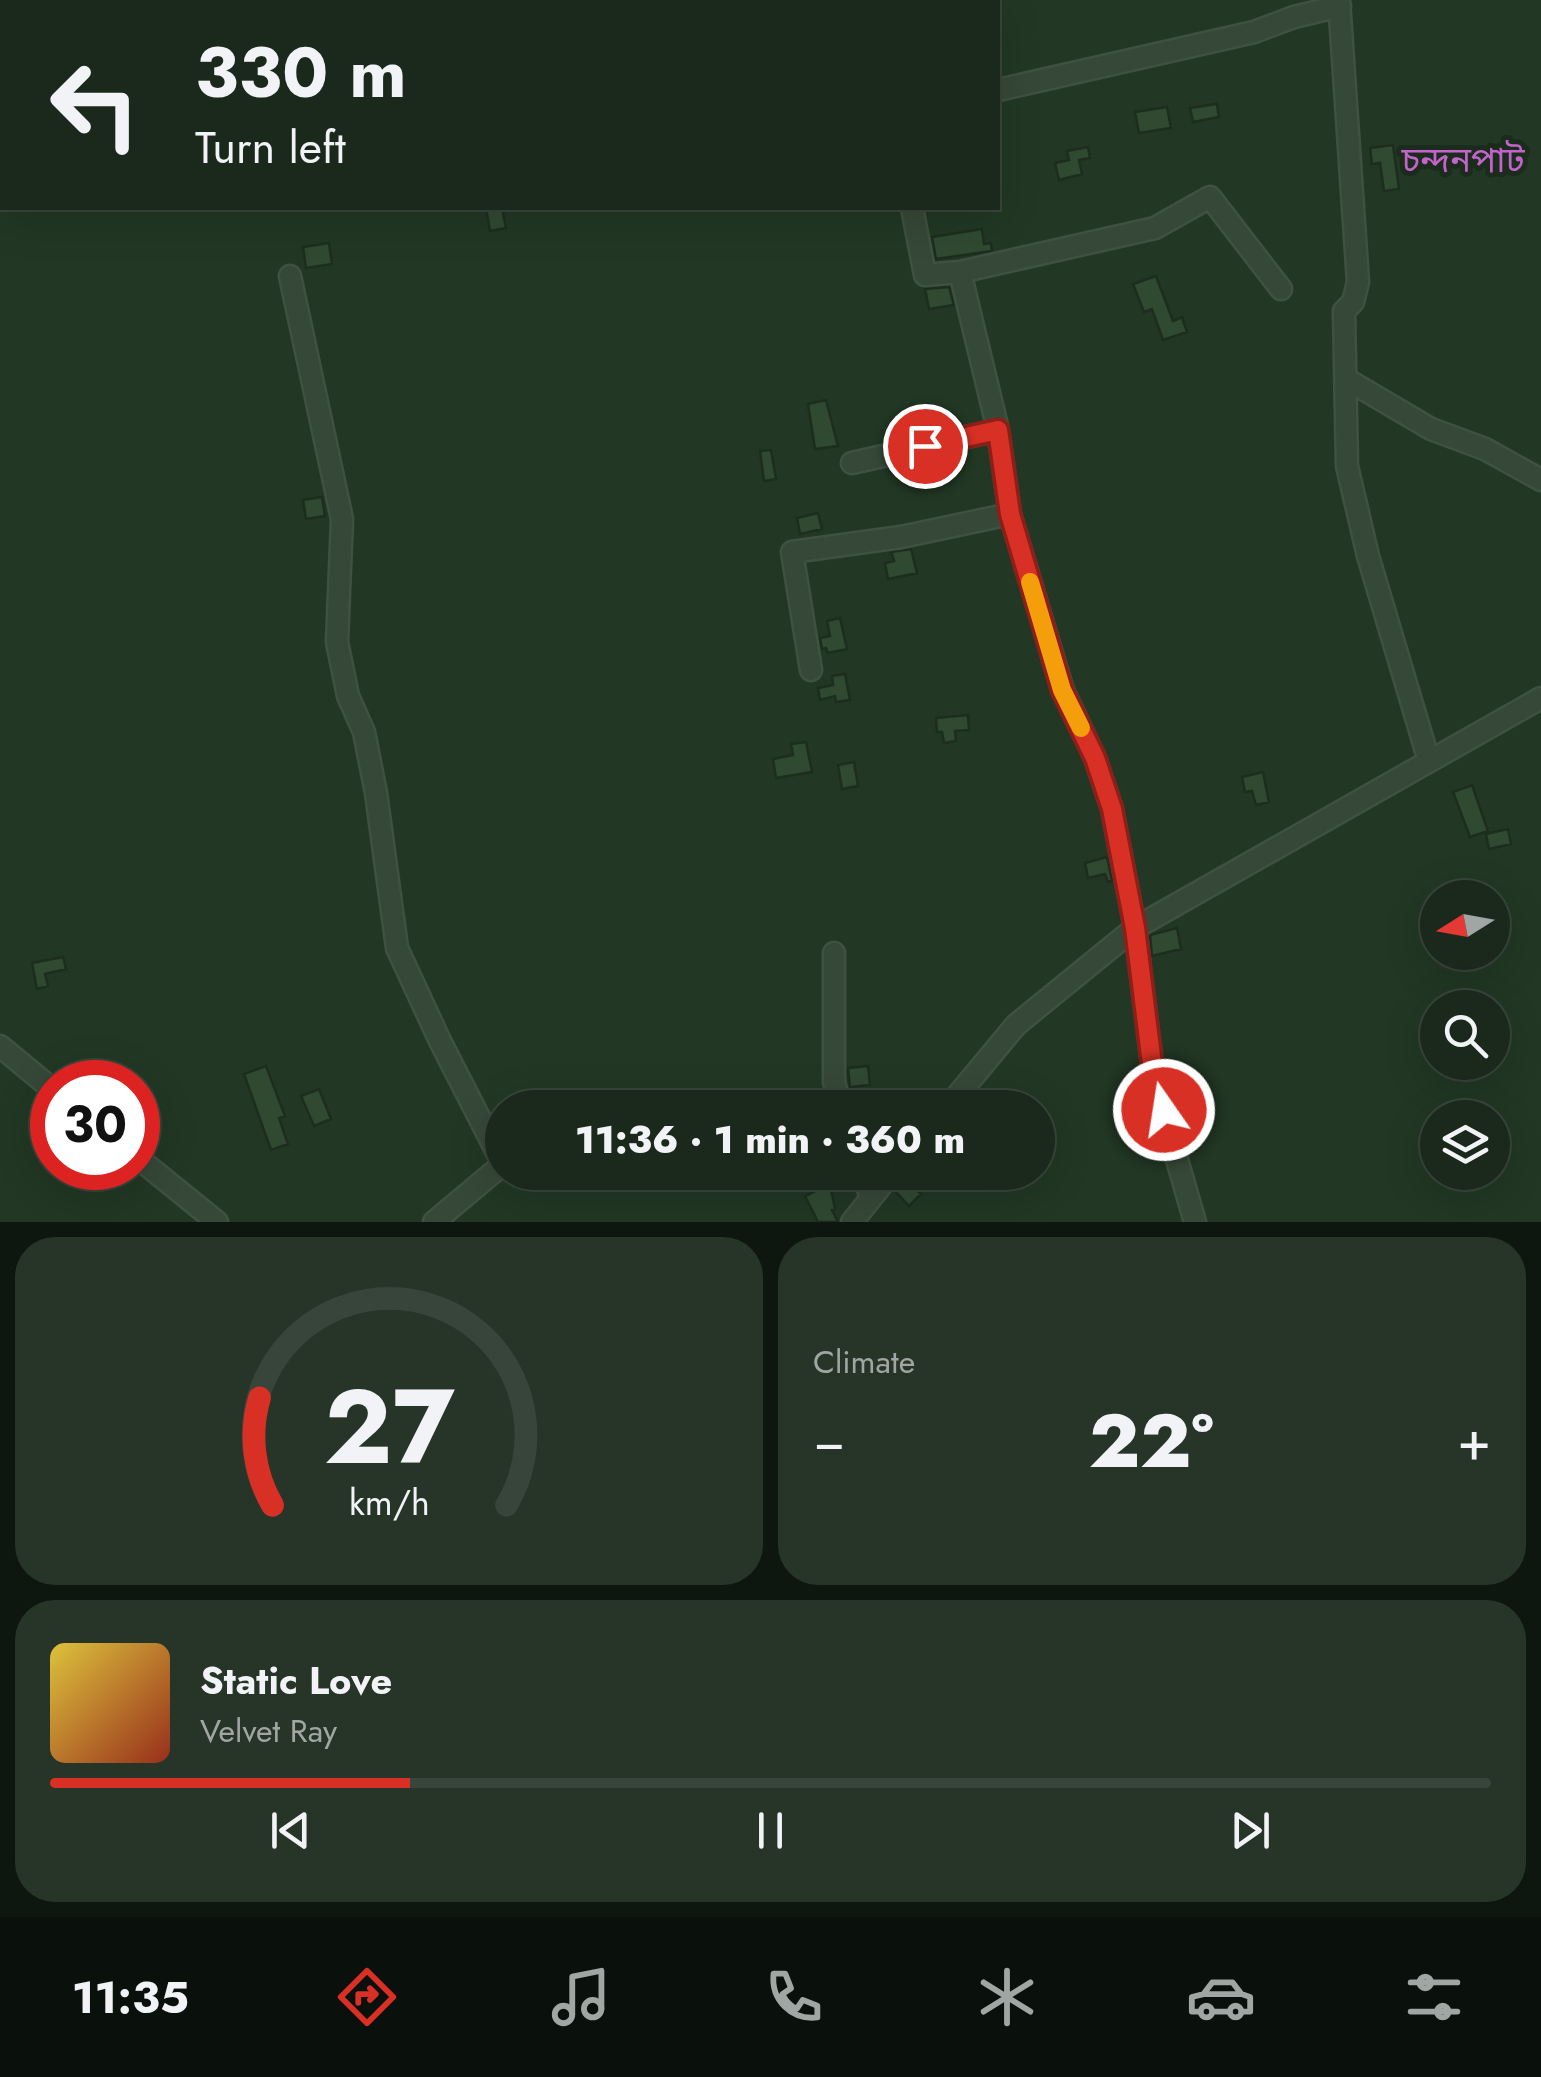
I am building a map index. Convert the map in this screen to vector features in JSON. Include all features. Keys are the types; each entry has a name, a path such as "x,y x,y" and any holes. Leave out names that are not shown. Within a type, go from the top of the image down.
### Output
{"street":[{"path":"1000,90 1254,32 1340,3 1358,282 1352,302 1344,311 1347,466 1368,556 1428,761"},
{"path":"912,210 925,276 960,272 1154,228 1210,197 1281,290"},
{"path":"960,272 998,430 1010,514 1062,690 1095,758 1112,809 1135,928 1154,1080 1194,1222"},
{"path":"290,276 342,520 338,642 348,696 364,732 370,762 397,948 485,1131"},
{"path":"1346,379 1431,429 1485,450 1541,480"},
{"path":"852,463 998,430"},
{"path":"811,670 792,552 900,538 1010,514"},
{"path":"962,1090 1016,1025 1135,928 1541,698"},
{"path":"834,953 836,1090"},
{"path":"0,1046 30,1071"},
{"path":"160,1176 216,1222"},
{"path":"434,1222 485,1178"},
{"path":"868,1190 871,1198"},
{"path":"852,1222 877,1190"}],"building":[{"path":"1217,104 1219,117 1193,122 1190,108"},
{"path":"1167,107 1171,128 1139,133 1135,112"},
{"path":"1393,145 1399,189 1384,191 1380,163 1372,164 1370,148"},
{"path":"1088,147 1090,158 1079,160 1082,174 1059,180 1055,163 1069,160 1067,151"},
{"path":"486,210 502,210 506,228 490,231"},
{"path":"982,229 984,244 991,243 992,251 936,259 932,237"},
{"path":"329,243 332,264 306,268 303,247"},
{"path":"1156,276 1173,321 1182,317 1187,332 1163,340 1152,309 1144,312 1133,284"},
{"path":"949,287 954,305 929,309 925,289"},
{"path":"826,400 838,446 815,449 808,404"},
{"path":"771,450 776,479 764,481 760,451"},
{"path":"322,497 325,516 306,519 303,500"},
{"path":"818,513 822,529 800,534 797,518"},
{"path":"911,549 917,573 888,579 885,563 894,561 891,552"},
{"path":"840,618 847,649 828,653 826,648 822,649 820,638 830,636 827,621"},
{"path":"845,674 850,700 836,702 835,696 820,700 818,688 833,685 832,676"},
{"path":"968,715 969,730 955,731 956,741 944,743 942,732 937,732 936,718"},
{"path":"806,742 812,772 776,778 773,759 793,755 791,744"},
{"path":"854,762 858,786 842,789 838,765"},
{"path":"1263,772 1269,802 1256,805 1252,791 1245,792 1242,777"},
{"path":"1472,785 1488,831 1470,837 1453,792"},
{"path":"1508,829 1511,844 1489,849 1486,834"},
{"path":"1107,857 1112,881 1108,882 1105,874 1088,878 1085,863"},
{"path":"1177,928 1181,949 1152,956 1150,935"},
{"path":"63,957 66,969 45,974 48,986 37,989 32,963"},
{"path":"266,1066 285,1116 279,1118 288,1144 271,1150 244,1074"},
{"path":"868,1066 870,1085 850,1087 848,1068"},
{"path":"319,1089 331,1119 314,1126 301,1096"},
{"path":"818,1190 831,1190 835,1209 832,1210 838,1222 818,1222 805,1196"},
{"path":"917,1190 921,1194 909,1206 895,1191"}],"slow traffic":[{"path":"1030,582 1062,690 1081,728"}],"district":[{"name":"চন্দনপাট","path":"1463,160"}],"route":[{"path":"925,446 998,430 1010,514 1062,690 1095,758 1112,809 1135,928 1154,1080 1164,1110"}]}
